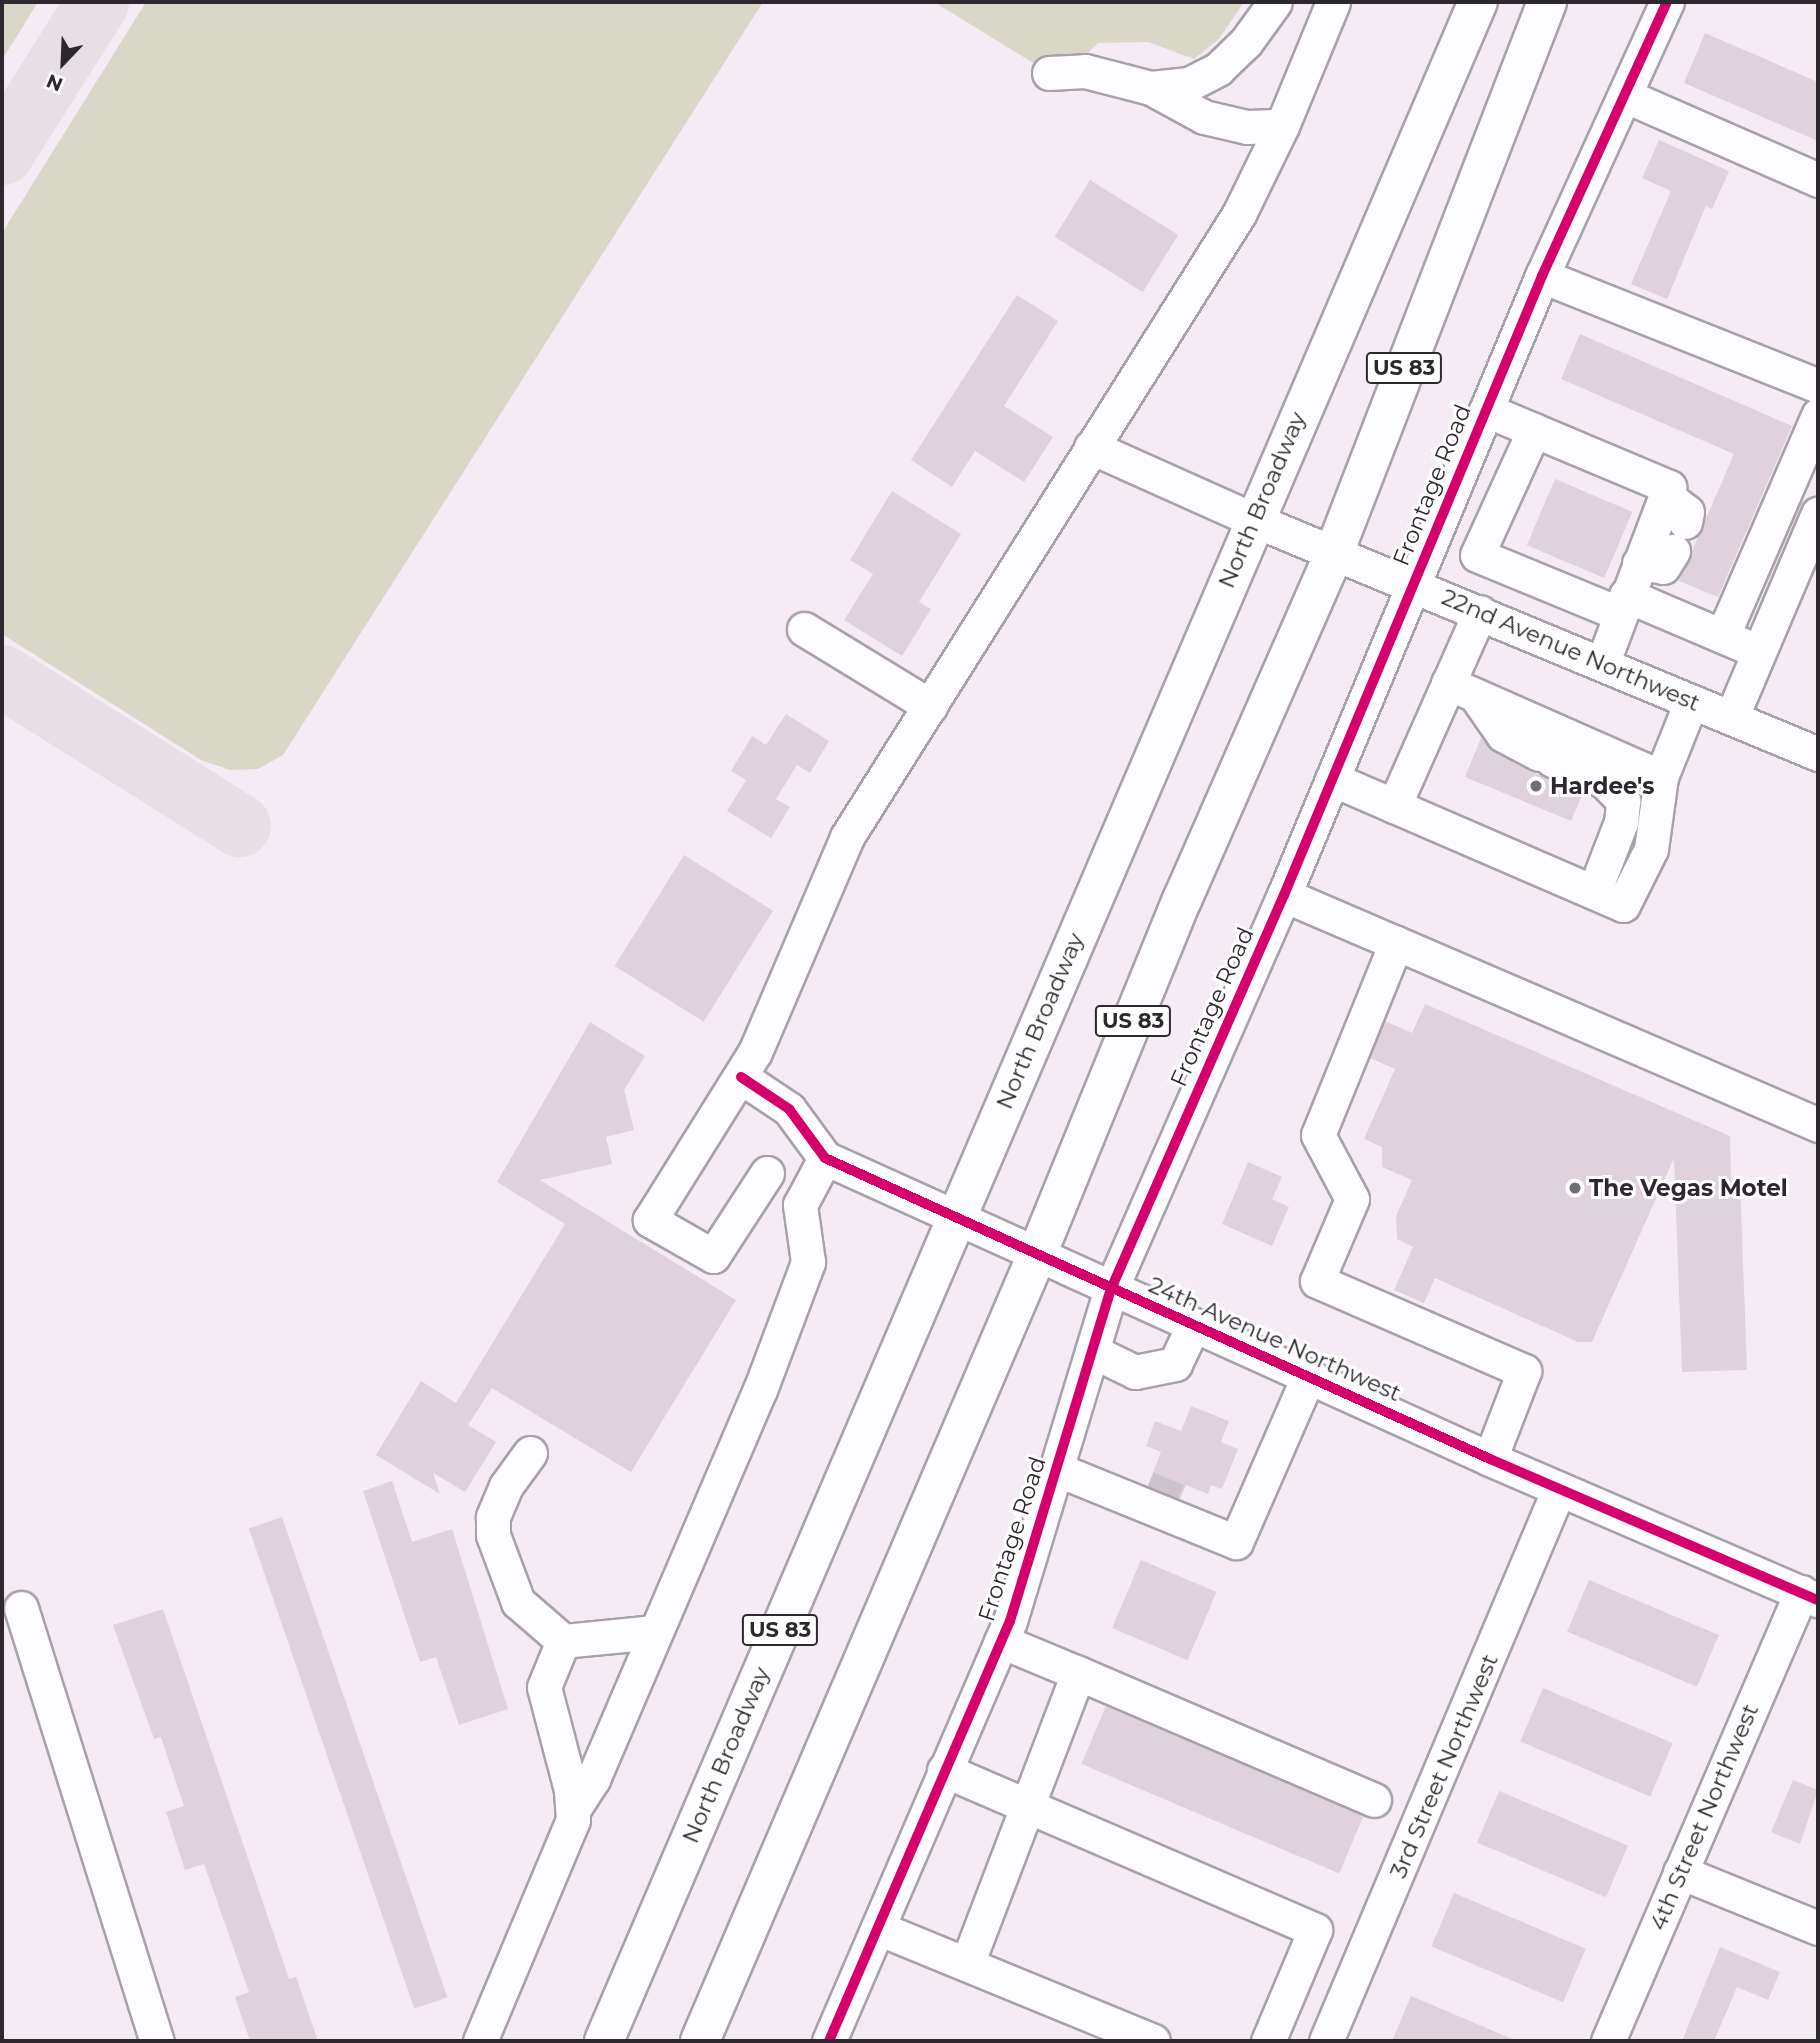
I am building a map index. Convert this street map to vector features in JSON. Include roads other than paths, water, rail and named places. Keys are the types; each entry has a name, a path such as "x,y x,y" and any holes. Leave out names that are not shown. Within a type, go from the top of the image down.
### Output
{"main road":[{"name":"North Broadway","path":"604,2041 1478,2"},
{"name":"US 83","path":"700,2041 1036,1257 1182,900 1334,553 1547,2"}],"street":[{"path":"1151,88 1189,84 1218,69 1246,43 1275,2"},
{"path":"767,1173 713,1256 650,1220 741,1077 847,837 1240,214 1282,126 1333,2"},
{"name":"Frontage Road","path":"829,2041 1001,1641 1111,1289 1284,895 1542,276 1667,2"},
{"path":"1049,73 1085,71 1151,88 1204,117 1247,127 1282,126"},
{"path":"1626,96 1818,180"},
{"path":"1542,276 1818,386"},
{"path":"1486,410 1670,487 1602,664"},
{"path":"1723,635 1818,415"},
{"path":"1394,806 1462,690 1467,606 1477,555 1534,430"},
{"name":"22nd Avenue Northwest","path":"1091,447 1254,520 1414,584 1818,754"},
{"path":"1639,563 1663,567 1679,537 1687,512 1666,496"},
{"path":"1732,716 1757,651 1818,513"},
{"path":"1433,537 1477,555 1723,635 1757,651"},
{"path":"804,629 930,706"},
{"path":"1462,690 1503,735 1545,757 1604,781 1623,801 1621,822 1594,892"},
{"path":"1462,690 1661,777"},
{"path":"1332,779 1623,905 1651,849 1661,777 1691,702"},
{"path":"1284,895 1818,1125"},
{"path":"1396,943 1318,1135 1352,1199 1317,1281 1524,1371 1490,1460"},
{"name":"24th Avenue Northwest","path":"741,1077 789,1109 825,1158 1036,1257 1490,1460 1809,1596"},
{"path":"480,2041 565,1848 573,1810 593,1779 760,1390 808,1262 800,1205 825,1158"},
{"path":"1092,1351 1135,1372 1175,1364 1193,1326"},
{"path":"1225,1537 1308,1377"},
{"path":"530,1453 498,1500 493,1535 518,1602 563,1641 654,1632"},
{"path":"1056,1469 1225,1537"},
{"path":"1088,1484 1107,1470 1147,1487"},
{"name":"3rd Street Northwest","path":"1326,2041 1559,1489"},
{"path":"1180,1501 1225,1537"},
{"name":"4th Street Northwest","path":"1608,2041 1681,1872 1809,1596"},
{"path":"21,1608 156,2041"},
{"path":"563,1641 544,1687 573,1810"},
{"path":"1001,1641 1374,1800"},
{"path":"967,1964 1078,1673"},
{"path":"944,1770 1315,1930 1268,2041"},
{"path":"1681,1872 1818,1928"},
{"path":"878,1928 1153,2041"}],"tunnel":[{"path":"1147,1487 1180,1501"}],"place":[{"name":"Hardee's","path":"1536,786"},
{"name":"The Vegas Motel","path":"1575,1188"}]}
